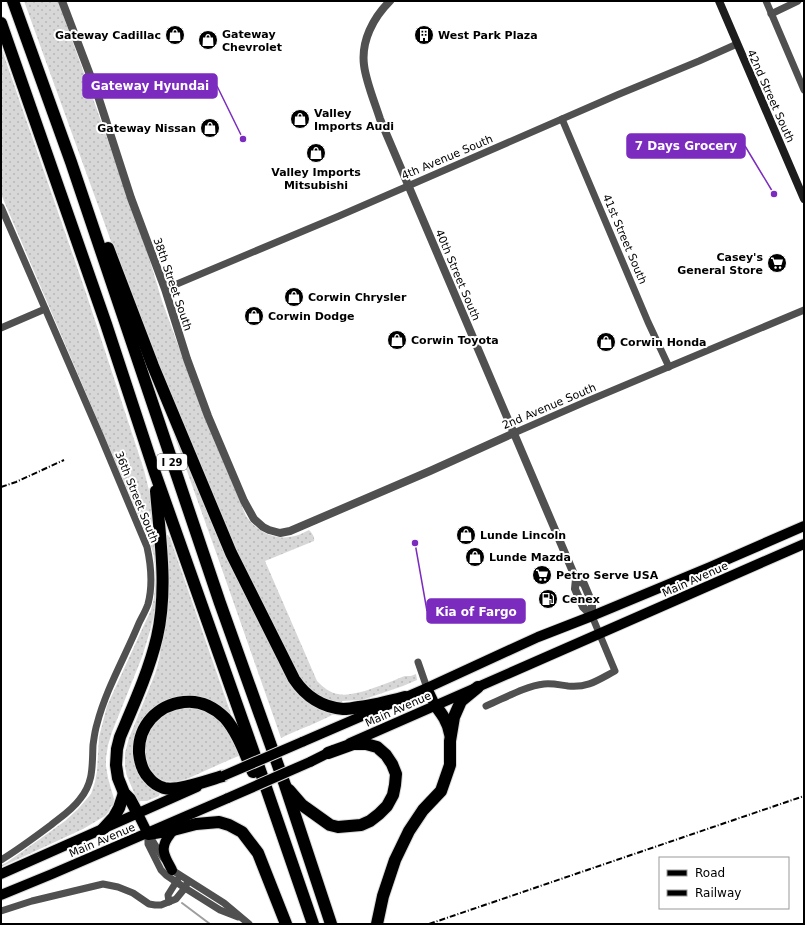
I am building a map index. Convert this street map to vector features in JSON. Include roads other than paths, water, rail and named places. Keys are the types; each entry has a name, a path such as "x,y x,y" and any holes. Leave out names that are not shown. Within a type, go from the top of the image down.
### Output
{"highway":[{"name":"I 29","path":"13,1 70,160 217,596 285,785 331,924"},
{"name":"I 29","path":"1,23 106,324 155,473 313,924"},
{"path":"70,160 102,231 154,366 231,553 294,679 309,697 323,704 342,709 367,706 405,697"},
{"path":"138,814 130,798 124,793 118,778 116,765 117,749 120,737 149,664 157,637 163,570 155,473"},
{"path":"450,741 454,717 461,701 478,687"},
{"path":"223,776 171,789 163,788 152,782 145,774 140,764 139,752 139,741 148,722 156,713 167,706 177,703 204,703 214,709 224,718 233,730 282,832"},
{"path":"377,924 383,896 395,860 409,831 423,810 441,791 450,765 449,726 435,705"},
{"path":"285,785 302,805 330,825 338,827 361,825 370,821 387,806 393,795 396,774 392,764 386,755 377,747 366,744 354,744 328,753"},
{"path":"103,829 114,817 124,793"},
{"path":"148,834 196,824 219,822 229,825 242,832 258,853 286,924"}],"main road":[{"name":"42nd Street South","path":"718,1 804,199"},
{"name":"Main Avenue","path":"1,874 427,688 538,637 710,568 804,526"},
{"name":"Main Avenue","path":"1,895 148,834 435,705 804,544"},
{"path":"427,688 435,705"},
{"path":"138,814 148,834"},
{"path":"176,872 163,850 166,841 173,830 190,815"}],"street":[{"name":"38th Street South","path":"62,1 98,96 131,198 165,289 187,359 208,416 244,501 254,519 269,530 280,533 290,531 303,525"},
{"name":"40th Street South","path":"390,1 383,8 371,26 364,52 366,75 380,119 576,578 584,584 587,590 592,603 592,616"},
{"path":"766,1 803,86"},
{"path":"771,14 798,1"},
{"name":"4th Avenue South","path":"165,289 737,44"},
{"name":"41st Street South","path":"562,119 648,322 669,367"},
{"name":"36th Street South","path":"1,207 147,547 151,576 148,604 107,694 96,725 93,743 92,768 87,789 71,809 24,845 1,860"},
{"path":"1,328 45,309"},
{"name":"2nd Avenue South","path":"303,525 430,471 514,433 804,310"},
{"path":"486,706 532,686 545,684 583,686 592,684 615,671 592,616"},
{"path":"418,662 427,688"},
{"path":"148,834 159,851 176,872 188,881 224,902 247,922"},
{"path":"148,834 148,844 161,870 166,875 220,910 247,922"},
{"path":"169,902 168,895 176,882 176,872"},
{"path":"1,911 32,900 103,884 118,887 133,893 149,904 161,905 176,899 185,888 188,881"}],"waterway":[{"path":"182,903 210,924"}],"railway":[{"path":"1,487 16,482 64,460"},
{"path":"429,924 804,796"}],"place":[{"name":"Gateway Cadillac","path":"175,35"},
{"name":"West Park Plaza","path":"424,35"},
{"name":"Gateway Chevrolet","path":"208,40"},
{"name":"Valley Imports Audi","path":"300,119"},
{"name":"Gateway Nissan","path":"210,128"},
{"name":"Gateway Hyundai","path":"243,139"},
{"name":"Valley Imports Mitsubishi","path":"316,153"},
{"name":"7 Days Grocery","path":"774,194"},
{"name":"Casey's General Store","path":"777,263"},
{"name":"Corwin Chrysler","path":"294,297"},
{"name":"Corwin Dodge","path":"254,316"},
{"name":"Corwin Toyota","path":"397,340"},
{"name":"Corwin Honda","path":"606,342"},
{"name":"Lunde Lincoln","path":"466,535"},
{"name":"Kia of Fargo","path":"415,543"},
{"name":"Lunde Mazda","path":"475,557"},
{"name":"Petro Serve USA","path":"542,575"},
{"name":"Cenex","path":"548,599"}]}
